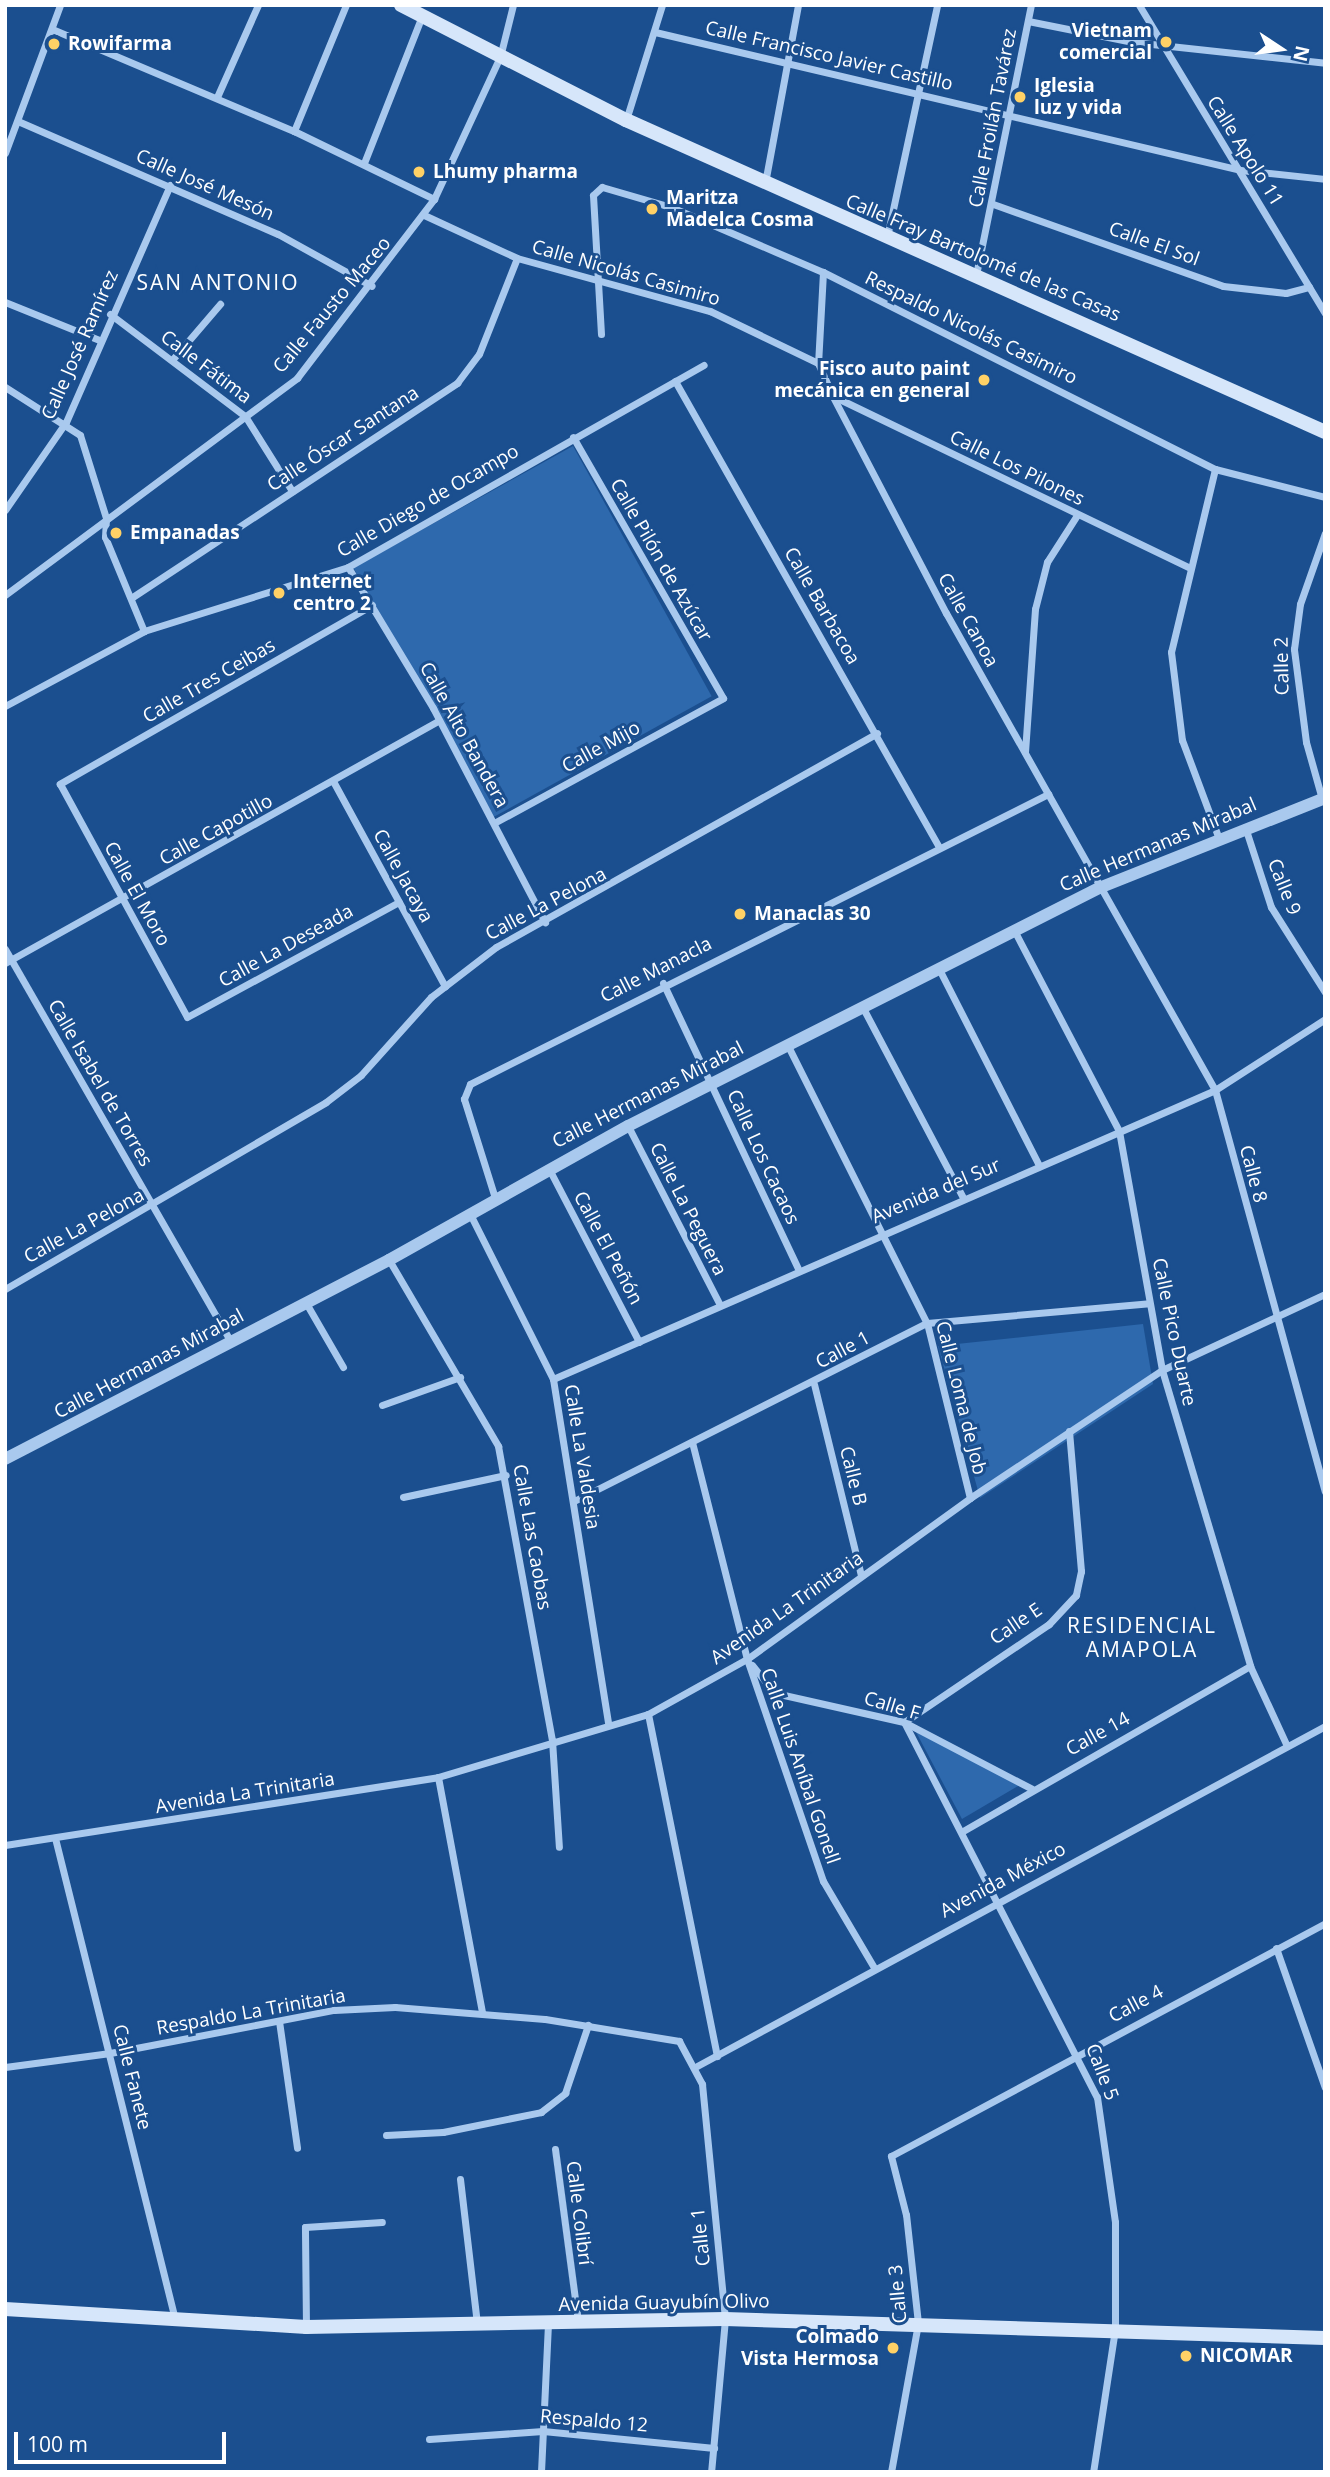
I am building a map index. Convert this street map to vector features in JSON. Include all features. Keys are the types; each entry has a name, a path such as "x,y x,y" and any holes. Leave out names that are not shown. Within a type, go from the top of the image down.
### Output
{"main road":[{"name":"Calle Fray Bartolomé de las Casas","path":"401,5 421,18 626,120 1325,432"},
{"name":"Avenida Guayubín Olivo","path":"5,2309 176,2323 306,2327 725,2319 1115,2329 1325,2338"}],"street":[{"path":"5,153 20,122 60,5"},
{"path":"217,97 258,5"},
{"path":"294,131 346,5"},
{"name":"Calle Fausto Maceo","path":"5,594 297,378 372,286 434,199 499,57 513,5"},
{"path":"626,120 662,5"},
{"path":"765,183 792,63 798,5"},
{"path":"887,238 937,5"},
{"name":"Calle Froilán Tavárez","path":"975,276 993,204 1031,5"},
{"name":"Calle Apolo 11","path":"1139,5 1325,313"},
{"path":"364,163 421,18"},
{"path":"1028,21 1161,44 1325,63"},
{"path":"52,29 294,131 434,199"},
{"name":"Calle Francisco Javier Castillo","path":"655,32 918,89 1008,118 1240,170 1325,179"},
{"name":"Calle José Mesón","path":"20,122 170,186 372,286"},
{"name":"Calle José Ramírez","path":"5,510 66,422 110,314 170,186"},
{"name":"Respaldo Nicolás Casimiro","path":"596,282 593,195 602,187 671,207 823,272 1215,469 1325,497"},
{"name":"Calle El Sol","path":"993,204 1223,286 1286,293 1309,287"},
{"name":"Calle Nicolás Casimiro","path":"424,215 517,258 596,282 710,311 818,363"},
{"name":"Calle Óscar Santana","path":"131,598 457,383 479,354 517,258"},
{"path":"818,363 823,272"},
{"path":"596,282 601,334"},
{"path":"5,302 99,340"},
{"path":"172,360 220,304"},
{"name":"Calle Fátima","path":"110,314 245,416 292,491"},
{"name":"Calle Canoa","path":"818,363 832,395 1024,754 1099,888"},
{"name":"Calle Diego de Ocampo","path":"5,706 144,631 348,567 704,365"},
{"name":"Calle Barbacoa","path":"675,381 877,733 939,847"},
{"path":"5,387 66,422 80,435 106,518 104,537 144,631"},
{"name":"Calle Los Pilones","path":"832,395 1189,567"},
{"name":"Calle Pilón de Azúcar","path":"573,437 723,698"},
{"path":"1215,469 1189,567 1171,652 1174,704 1219,839"},
{"path":"1024,754 1035,609 1047,562 1077,514"},
{"name":"Calle 2","path":"1324,799 1306,742 1294,649 1300,604 1325,533"},
{"name":"Calle Alto Bandera","path":"348,567 439,720 545,922"},
{"name":"Calle Tres Ceibas","path":"61,784 372,605"},
{"name":"Calle Mijo","path":"494,823 723,698"},
{"name":"Calle Capotillo","path":"8,961 122,900 439,720"},
{"name":"Calle La Pelona","path":"5,1289 153,1206 326,1102 361,1075 445,986 496,947 545,922 877,733"},
{"name":"Calle Jacaya","path":"333,781 445,986"},
{"name":"Calle El Moro","path":"61,784 187,1017"},
{"name":"Calle Manacla","path":"495,1198 464,1098 470,1084 663,983 1048,794"},
{"name":"Calle Hermanas Mirabal","path":"5,1459 389,1260 548,1168 628,1126 788,1044 940,971 1099,888 1219,839 1244,826 1324,799"},
{"name":"Calle 9","path":"1244,826 1272,907 1325,992"},
{"name":"Calle 8","path":"1099,888 1215,1090 1325,1491"},
{"name":"Calle La Deseada","path":"187,1017 399,902"},
{"name":"Calle Pico Duarte","path":"1015,932 1119,1131 1162,1370 1250,1667 1287,1746"},
{"name":"Calle Isabel de Torres","path":"5,949 8,961 231,1342"},
{"path":"940,971 1039,1165"},
{"name":"Calle Los Cacaos","path":"663,983 799,1268"},
{"path":"863,1008 963,1198"},
{"name":"Avenida del Sur","path":"553,1379 882,1230 1215,1090 1325,1020"},
{"name":"Calle Loma de Job","path":"788,1044 927,1323 970,1498"},
{"name":"Calle La Peguera","path":"628,1126 720,1305"},
{"name":"Calle El Peñón","path":"548,1168 639,1342"},
{"name":"Calle La Valdesia","path":"470,1214 553,1379 608,1723"},
{"name":"Calle Las Caobas","path":"389,1260 460,1377 498,1446 506,1475 552,1740 559,1847"},
{"name":"Avenida La Trinitaria","path":"5,1845 439,1777 608,1723 648,1714 747,1659 970,1498 1162,1370 1276,1314 1325,1294"},
{"path":"306,1303 343,1367"},
{"name":"Calle 1","path":"574,1501 814,1384 927,1323 1149,1303"},
{"path":"382,1405 460,1377"},
{"name":"Calle B","path":"814,1384 862,1575"},
{"name":"Calle E","path":"904,1722 1049,1624 1076,1595 1081,1571 1069,1431"},
{"name":"Calle Luis Aníbal Gonell","path":"692,1443 747,1659 823,1881 873,1966"},
{"path":"403,1497 506,1475"},
{"name":"Calle F","path":"747,1659 775,1693 904,1722 1032,1789"},
{"name":"Calle 14","path":"963,1831 1032,1789 1250,1667"},
{"path":"648,1714 717,2056"},
{"name":"Calle 5","path":"904,1722 1079,2053 1107,2137 1115,2329 1093,2472"},
{"name":"Avenida México","path":"698,2066 873,1966 1325,1726"},
{"path":"439,1777 482,2011"},
{"name":"Calle Fanete","path":"55,1838 176,2323"},
{"name":"Calle 4","path":"891,2157 1079,2053 1325,1923"},
{"path":"1276,1948 1325,2088"},
{"name":"Respaldo La Trinitaria","path":"5,2067 110,2053 346,2009 482,2011 588,2025 679,2041 698,2066"},
{"path":"279,2021 297,2148"},
{"path":"386,2135 443,2132 541,2112 565,2093 588,2025"},
{"name":"Calle 1","path":"698,2066 725,2319 711,2472"},
{"name":"Calle Colibrí","path":"555,2150 578,2323"},
{"name":"Calle 3","path":"891,2157 892,2179 906,2215 918,2323 891,2472"},
{"path":"460,2179 477,2324"},
{"path":"306,2327 305,2227 382,2222"},
{"path":"541,2472 548,2324"},
{"name":"Respaldo 12","path":"429,2440 543,2431 714,2448"}],"shaded area":[{"path":"573,446 712,696 492,818 353,568"},
{"path":"1143,1324 1153,1384 980,1498 938,1346"},
{"path":"916,1732 1023,1783 962,1819"}],"place":[{"name":"Vietnam comercial","path":"1166,42"},
{"name":"Rowifarma","path":"54,44"},
{"name":"Iglesia luz y vida","path":"1020,97"},
{"name":"Lhumy pharma","path":"419,172"},
{"name":"Maritza Madelca Cosma","path":"652,209"},
{"name":"Fisco auto paint mecánica en general","path":"984,380"},
{"name":"Empanadas","path":"116,533"},
{"name":"Internet centro 2","path":"279,593"},
{"name":"Manaclas 30","path":"740,914"},
{"name":"Colmado Vista Hermosa","path":"893,2348"},
{"name":"NICOMAR","path":"1186,2356"}],"district":[{"name":"SAN ANTONIO","path":"218,282"},
{"name":"RESIDENCIAL AMAPOLA","path":"1142,1637"}]}
